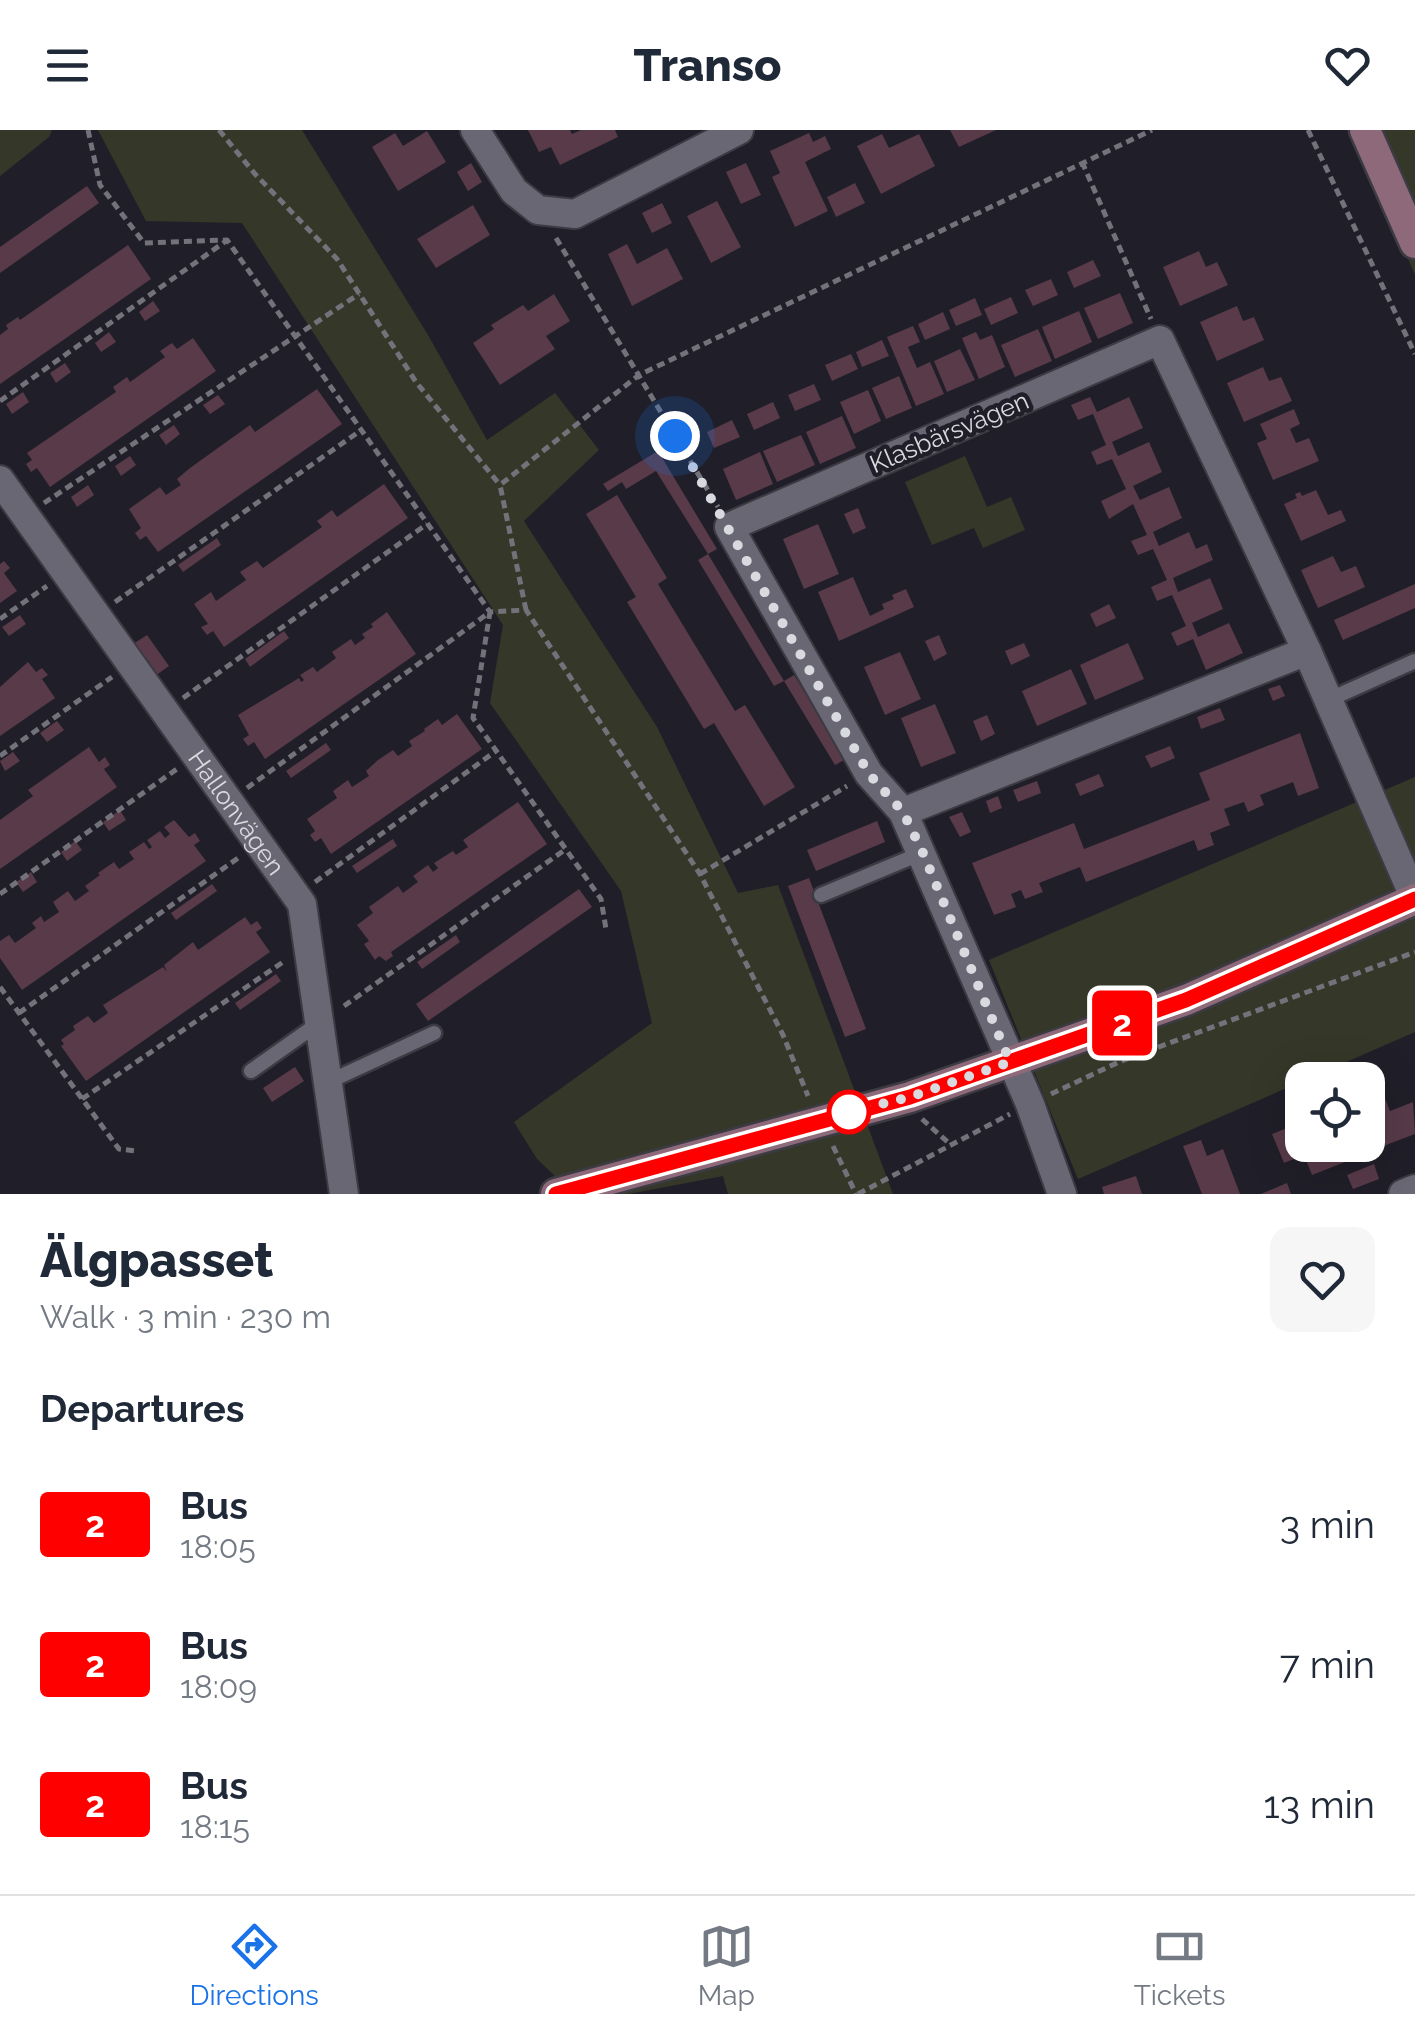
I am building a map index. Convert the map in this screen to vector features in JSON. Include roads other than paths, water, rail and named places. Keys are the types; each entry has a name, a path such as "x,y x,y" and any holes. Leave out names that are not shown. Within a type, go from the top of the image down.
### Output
{"street":[{"path":"475,130 514,191 538,210 576,214 739,130"},
{"path":"1366,130 1415,243"},
{"name":"Klasbärsvägen","path":"903,812 869,774 729,527 1160,340 1307,651"},
{"name":"Hallonvägen","path":"0,480 302,904 344,1194"},
{"path":"556,1194 910,1097 1010,1062 1186,1000 1415,899 1307,651 903,812 923,853 1010,1062 1030,1104 1062,1194"},
{"path":"1403,1194 1415,1189"}],"lane":[{"path":"1328,700 1415,661"},
{"path":"821,895 923,853"},
{"path":"251,1071 319,1023"},
{"path":"328,1082 434,1033"}]}
